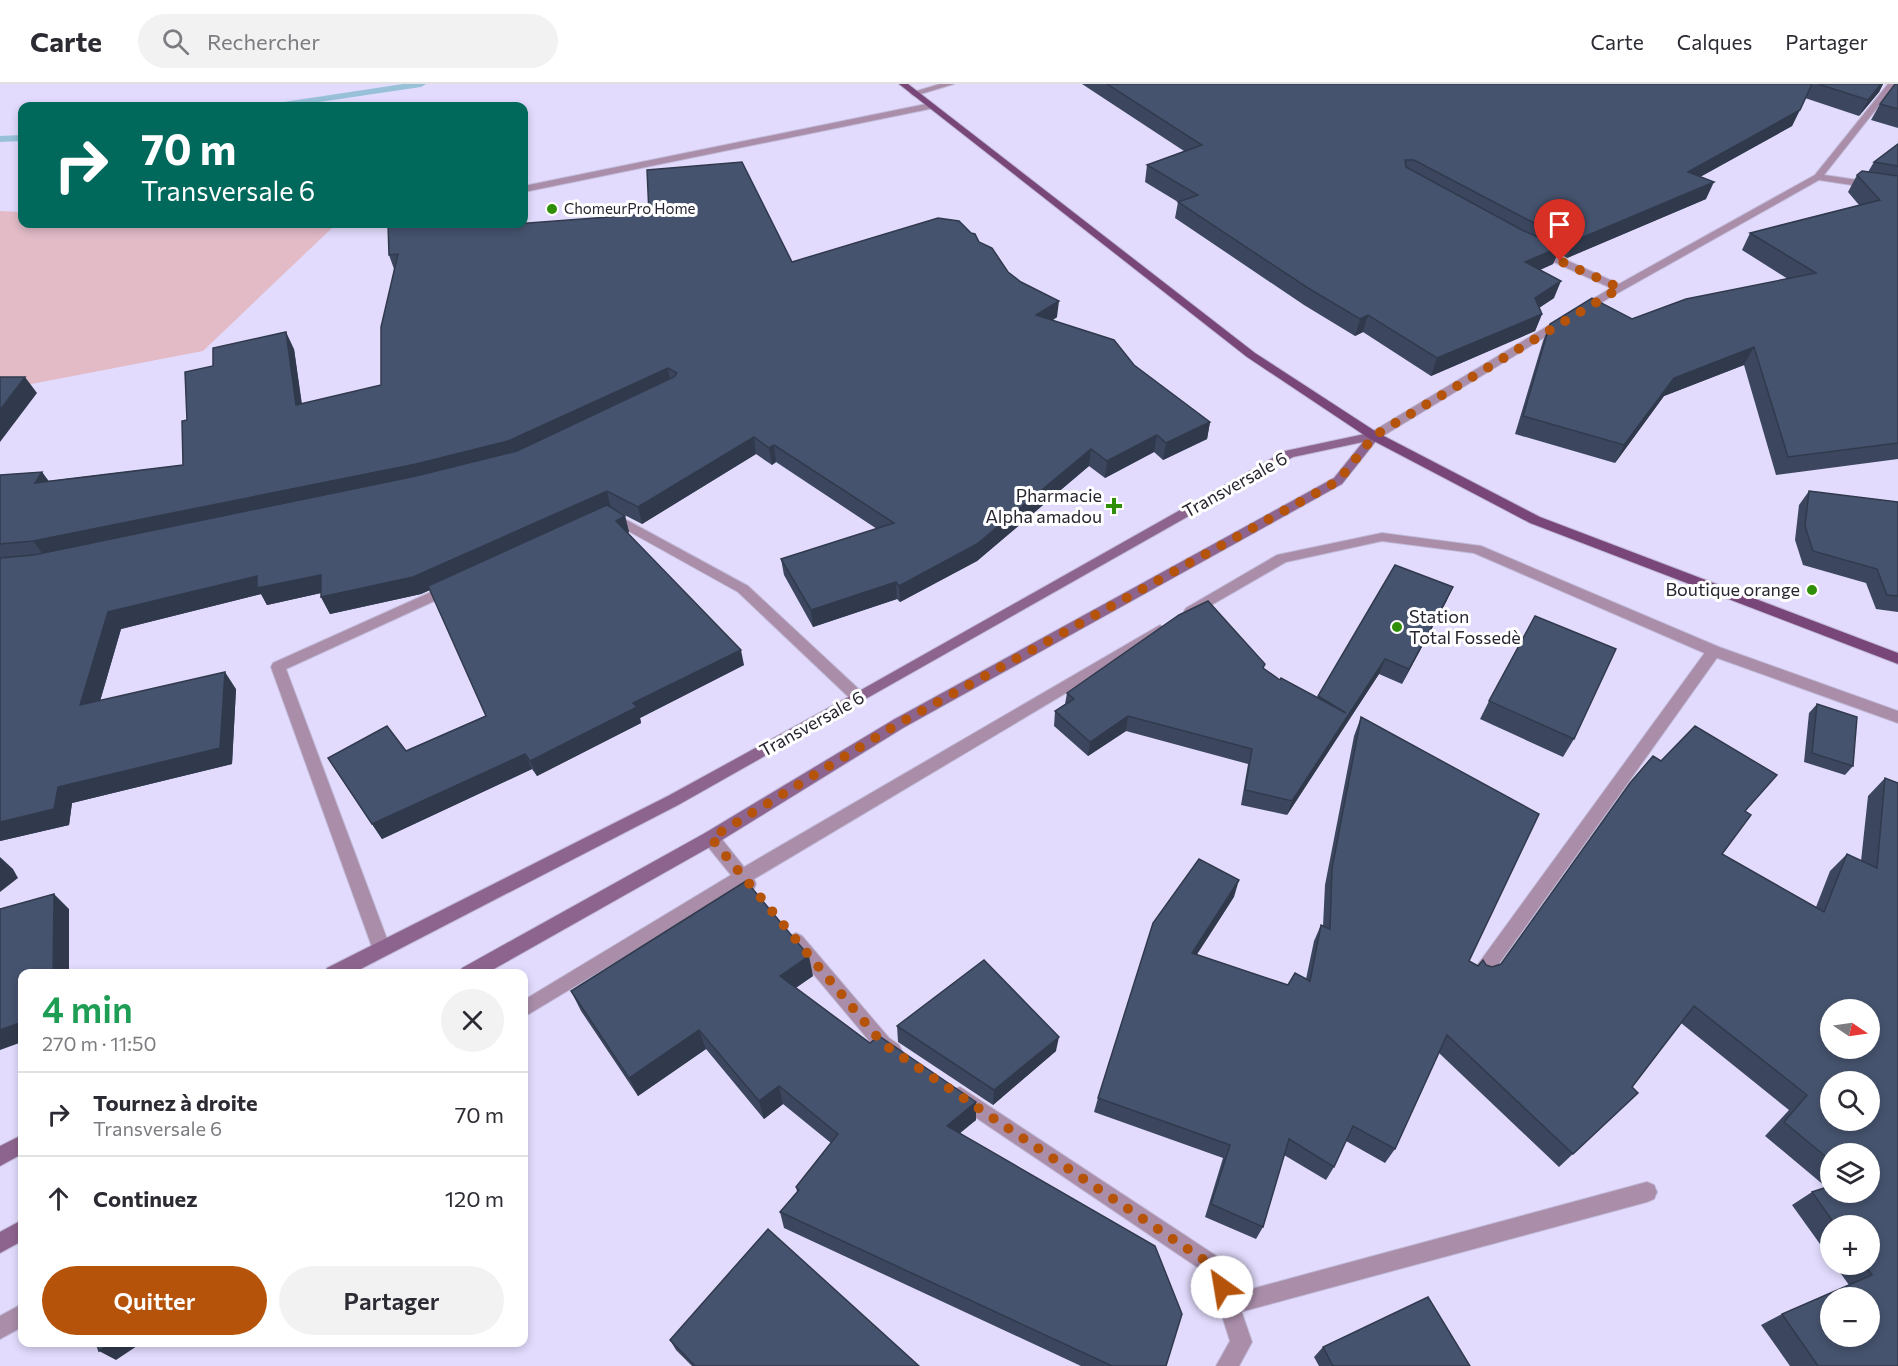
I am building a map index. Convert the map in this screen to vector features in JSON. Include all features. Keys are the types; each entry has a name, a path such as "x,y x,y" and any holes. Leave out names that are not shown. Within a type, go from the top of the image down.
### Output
{"main road":[{"path":"903,84 1251,355 1374,436 1535,520 1898,659"},
{"path":"477,969 711,838 898,724 1338,481 1374,436"},
{"name":"Transversale 6","path":"342,969 381,947 674,800 859,698 1289,454 1374,436"},
{"path":"0,1156 18,1146"},
{"path":"0,1243 18,1232"}],"street":[{"path":"914,93 950,84"},
{"path":"1374,436 1620,288 1818,177 1887,87"},
{"path":"528,188 931,106"},
{"path":"1818,177 1898,189"},
{"path":"1531,248 1620,288"},
{"path":"602,519 612,514 743,589 859,698"},
{"path":"528,1007 742,877 1282,558 1382,537 1476,549 1714,651 1898,717"},
{"path":"381,947 278,667 461,583"},
{"path":"1482,973 1714,651"},
{"path":"711,838 756,894"},
{"path":"786,929 883,1044 912,1064"},
{"path":"942,1084 1216,1268 1241,1342 1227,1366"},
{"path":"1229,1305 1647,1192"},
{"path":"0,1329 18,1318"}],"shaded area":[{"path":"0,211 18,212 18,228 332,228 203,351 0,390"}],"building":[{"path":"1107,84 1812,84 1800,110 1688,172 1714,182 1574,241 1532,222 1414,160 1405,160 1406,167 1522,230 1560,247 1525,262 1561,281 1535,298 1542,314 1437,358 1368,315 1360,319 1308,288 1178,202 1198,195 1147,165 1202,145"},
{"path":"1818,84 1881,84 1868,100"},
{"path":"1895,84 1898,84 1898,109 1880,104"},
{"path":"1898,144 1898,166 1874,162"},
{"path":"742,162 792,262 938,218 959,221 975,234 979,242 992,248 1008,272 1021,282 1059,301 1036,315 1114,340 1134,365 1210,422 1166,443 1157,435 1107,461 1091,449 977,544 899,586 896,582 811,610 781,559 894,523 774,445 769,448 754,437 638,507 607,491 413,577 321,597 321,575 257,588 257,576 108,612 80,705 225,672 220,748 58,787 54,809 0,822 0,558 34,555 416,476 517,451 674,377 677,373 668,368 508,441 416,464 33,541 0,544 0,475 42,472 35,483 183,465 182,421 187,420 185,372 213,366 213,348 286,332 296,405 381,385 381,327 398,254 389,255 388,228 528,228 528,223 649,214 647,170"},
{"path":"1862,171 1898,176 1898,443 1788,457 1754,347 1674,378 1624,445 1523,416 1550,324 1592,298 1632,319 1686,299 1816,273 1750,233 1880,200 1857,175"},
{"path":"0,377 25,377 0,410"},
{"path":"1809,491 1898,502 1898,596 1887,595 1877,569 1813,551 1805,526"},
{"path":"607,505 625,516 616,521 741,650 633,703 637,707 530,761 525,754 372,824 328,758 387,726 406,751 486,716 428,586"},
{"path":"1395,565 1453,587 1409,669 1385,659 1292,801 1245,790 1252,749 1128,716 1090,742 1055,711 1074,699 1067,693 1179,615 1208,601 1265,664 1263,668 1280,680 1281,678 1346,713 1318,696"},
{"path":"1535,616 1616,649 1574,739 1489,701"},
{"path":"1817,704 1857,717 1853,766 1812,753"},
{"path":"1361,717 1539,814 1469,961 1478,966 1483,960 1486,965 1492,967 1501,964 1630,783 1653,756 1661,761 1695,726 1777,775 1745,811 1751,815 1722,854 1824,912 1847,854 1877,868 1885,778 1898,783 1898,1366 1818,1366 1782,1314 1820,1298 1820,1347 1880,1347 1880,1287 1844,1287 1872,1275 1880,1275 1880,1215 1828,1215 1812,1192 1820,1189 1820,1203 1880,1203 1880,1143 1820,1143 1820,1152 1784,1122 1807,1095 1694,1006 1632,1087 1638,1093 1573,1154 1447,1035 1395,1149 1353,1126 1334,1167 1289,1139 1263,1227 1211,1204 1230,1145 1098,1098 1153,923 1199,859 1239,880 1192,953 1288,985 1295,973 1310,981 1321,925 1330,929 1332,868"},
{"path":"746,881 809,956 780,976 870,1043 879,1036 976,1102 947,1126 1155,1246 1182,1314 1166,1366 1112,1366 780,1212 799,1190 796,1187 838,1134 779,1086 759,1101 699,1030 629,1078 571,991"},
{"path":"54,894 53,969 18,969 18,1023 0,1030 0,909"},
{"path":"984,960 1059,1037 994,1090 897,1026"},
{"path":"768,1229 919,1366 695,1366 670,1340"},
{"path":"1428,1297 1470,1366 1333,1366 1323,1347"}],"waterway":[{"path":"303,102 421,84"},
{"path":"0,139 18,138"}],"place":[{"name":"ChomeurPro Home","path":"552,209"},
{"name":"Pharmacie Alpha amadou","path":"1114,506"},
{"name":"Boutique orange","path":"1812,590"},
{"name":"Station Total Fossedè","path":"1397,627"}],"route":[{"path":"1222,1287 1216,1268 883,1044 711,838 898,724 1338,481 1374,436 1620,288 1560,261"}]}
